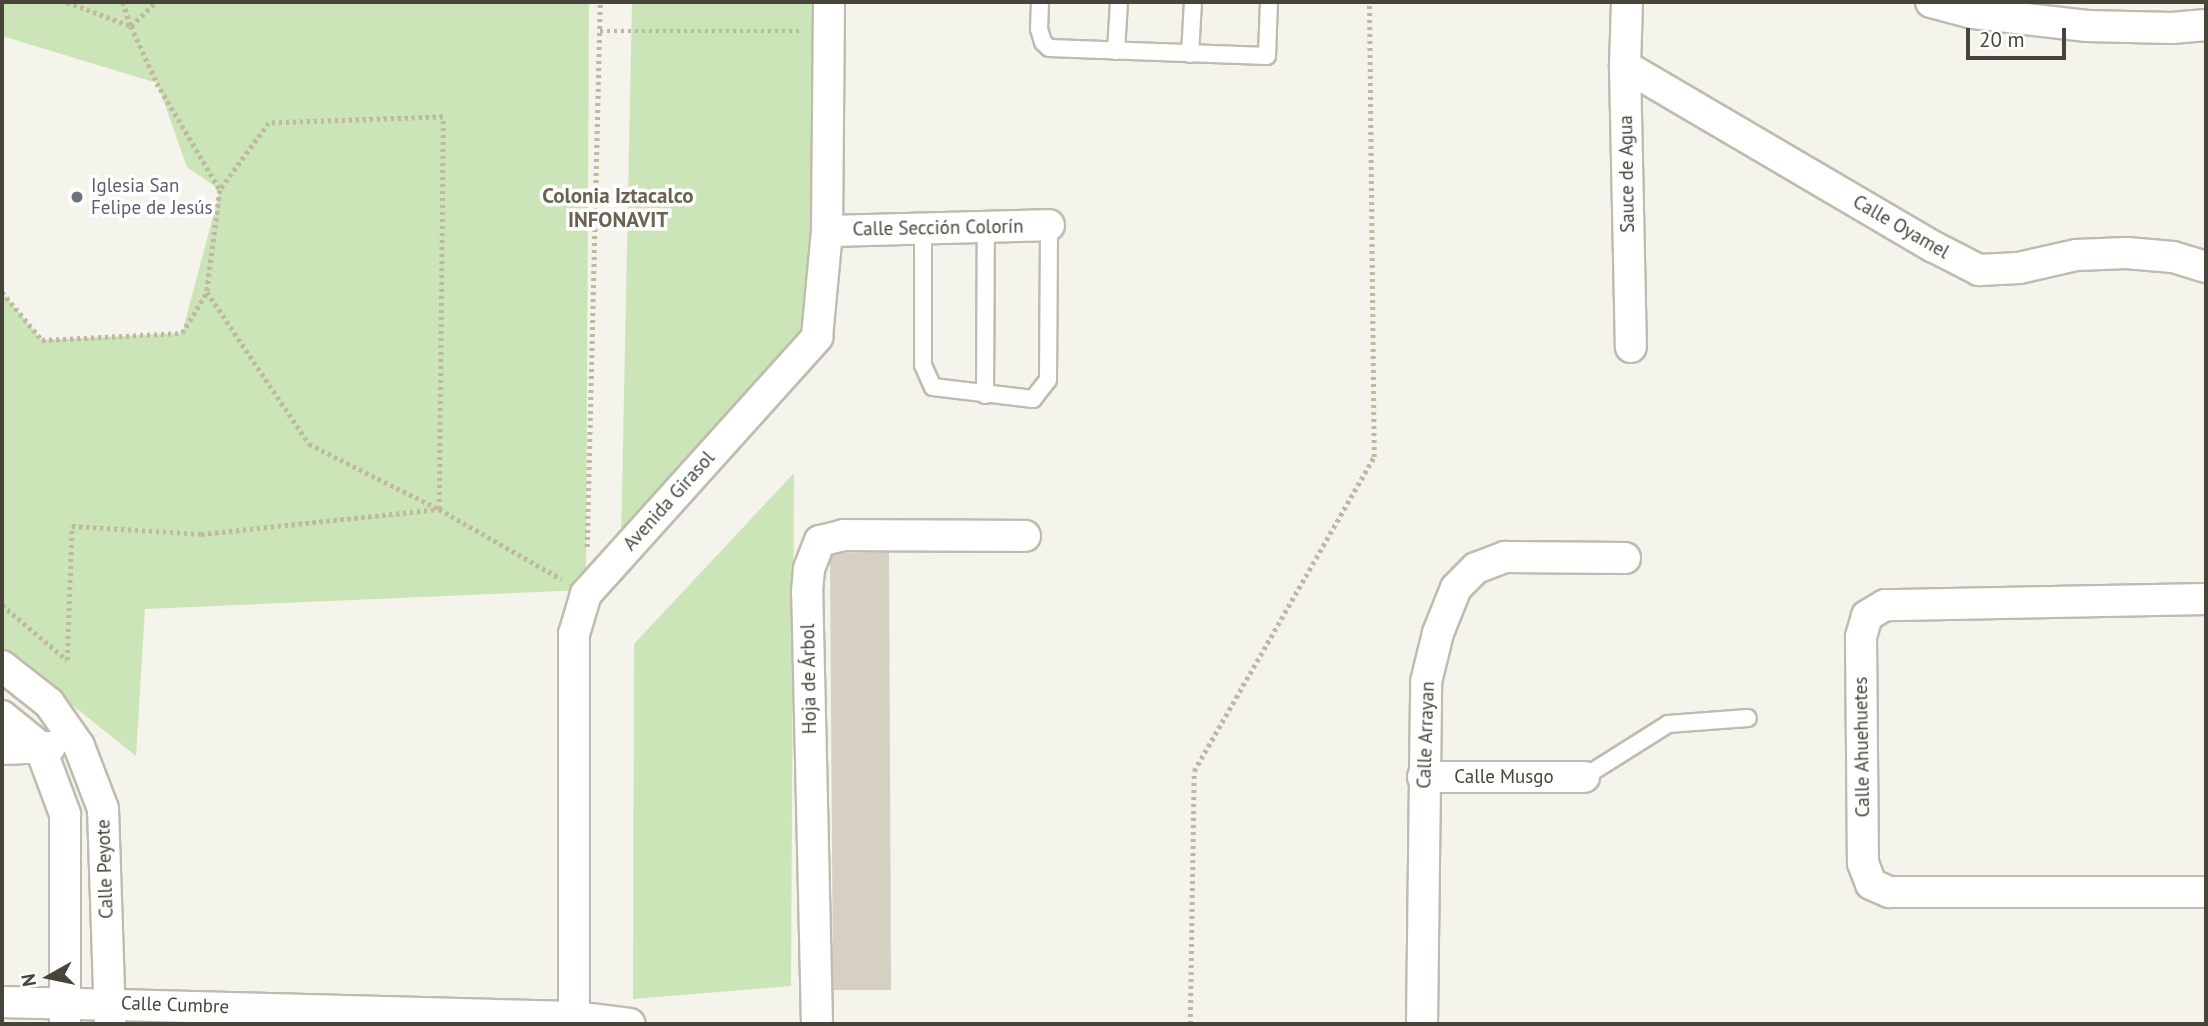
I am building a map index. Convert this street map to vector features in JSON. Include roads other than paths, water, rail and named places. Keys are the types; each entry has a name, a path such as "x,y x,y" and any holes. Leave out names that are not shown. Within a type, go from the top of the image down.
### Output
{"street":[{"name":"Avenida Girasol","path":"574,1020 574,634 586,594 817,337 827,231 829,2"},
{"name":"Sauce de Agua","path":"1627,2 1625,66 1631,347"},
{"path":"1931,2 1973,13 2087,26 2172,28 2206,25"},
{"name":"Calle Oyamel","path":"1625,66 1934,247 1979,270 2019,268 2076,256 2127,253 2173,257 2206,267"},
{"name":"Calle Sección Colorín","path":"827,231 1049,225"},
{"name":"Hoja de Árbol","path":"817,1024 808,569 820,541 844,535 1025,536"},
{"name":"Calle Arrayan","path":"1422,1024 1426,682 1438,633 1456,588 1476,568 1505,557 1625,558"},
{"name":"Calle Ahuehuetes","path":"2206,599 1885,605 1867,616 1861,637 1864,863 1871,884 1889,892 2206,892"},
{"name":"Calle Peyote","path":"2,666 50,703 79,746 103,809 111,1014"},
{"path":"2,716 40,747"},
{"path":"2,749 79,746"},
{"name":"Calle Peyote","path":"40,747 65,814 65,1013"},
{"name":"Calle Musgo","path":"1423,778 1584,777"},
{"name":"Calle Cumbre","path":"2,1002 65,1013 574,1020 631,1024"}],"lane":[{"path":"1040,2 1039,29 1043,42 1049,48 1267,56 1269,2"},
{"path":"1116,51 1119,2"},
{"path":"1190,54 1193,2"},
{"path":"923,229 923,365 933,387 1033,399 1048,380 1049,225"},
{"path":"985,395 986,227"},
{"path":"1584,777 1668,724 1748,718"}],"place":[{"name":"Iglesia San Felipe de Jesús","path":"77,197"}],"district":[{"name":"Colonia Iztacalco INFONAVIT","path":"618,208"}]}
